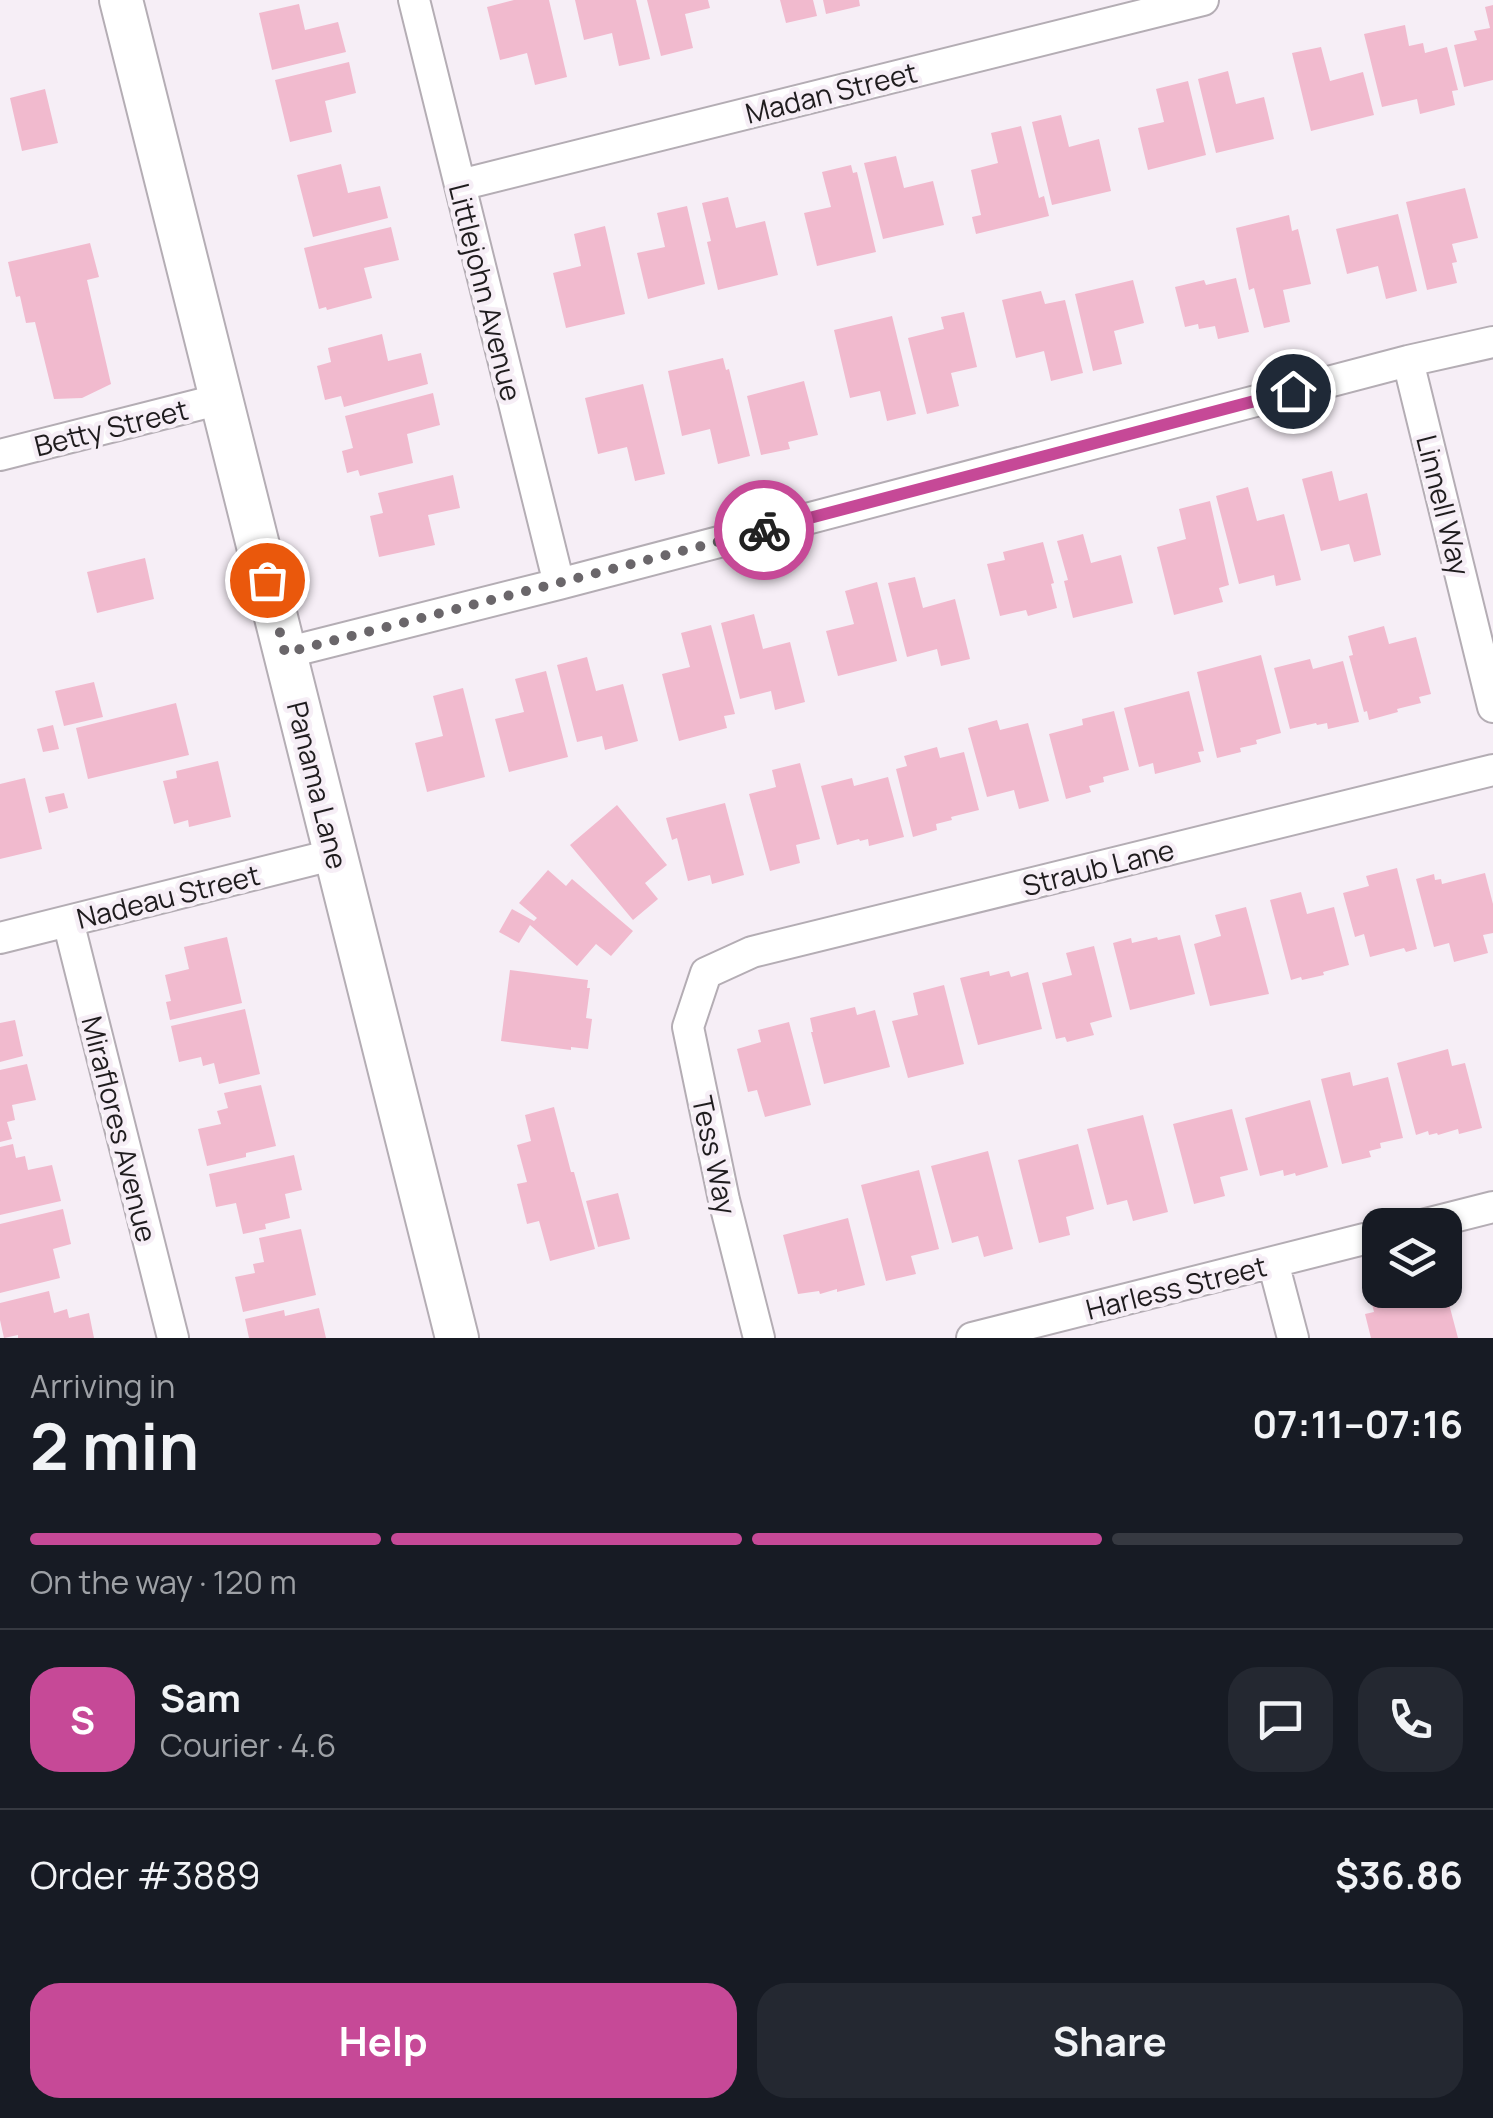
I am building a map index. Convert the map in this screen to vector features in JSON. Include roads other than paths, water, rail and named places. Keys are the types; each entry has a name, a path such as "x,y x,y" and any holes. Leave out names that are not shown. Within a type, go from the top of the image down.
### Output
{"main road":[{"name":"Panama Lane","path":"121,0 457,1338"}],"street":[{"name":"Littlejohn Avenue","path":"414,0 559,584"},
{"name":"Madan Street","path":"460,185 1203,0"},
{"path":"285,653 1493,342"},
{"name":"Linnell Way","path":"1408,361 1493,707"},
{"name":"Betty Street","path":"0,454 221,400"},
{"name":"Straub Lane","path":"706,973 752,952 1493,770"},
{"name":"Nadeau Street","path":"0,938 336,854"},
{"name":"Miraflores Avenue","path":"68,921 173,1338"},
{"name":"Tess Way","path":"706,973 688,1027 724,1200 759,1338"},
{"path":"1462,1215 1493,1207"},
{"name":"Harless Street","path":"972,1338 1362,1240"},
{"path":"1273,1262 1293,1338"}]}
